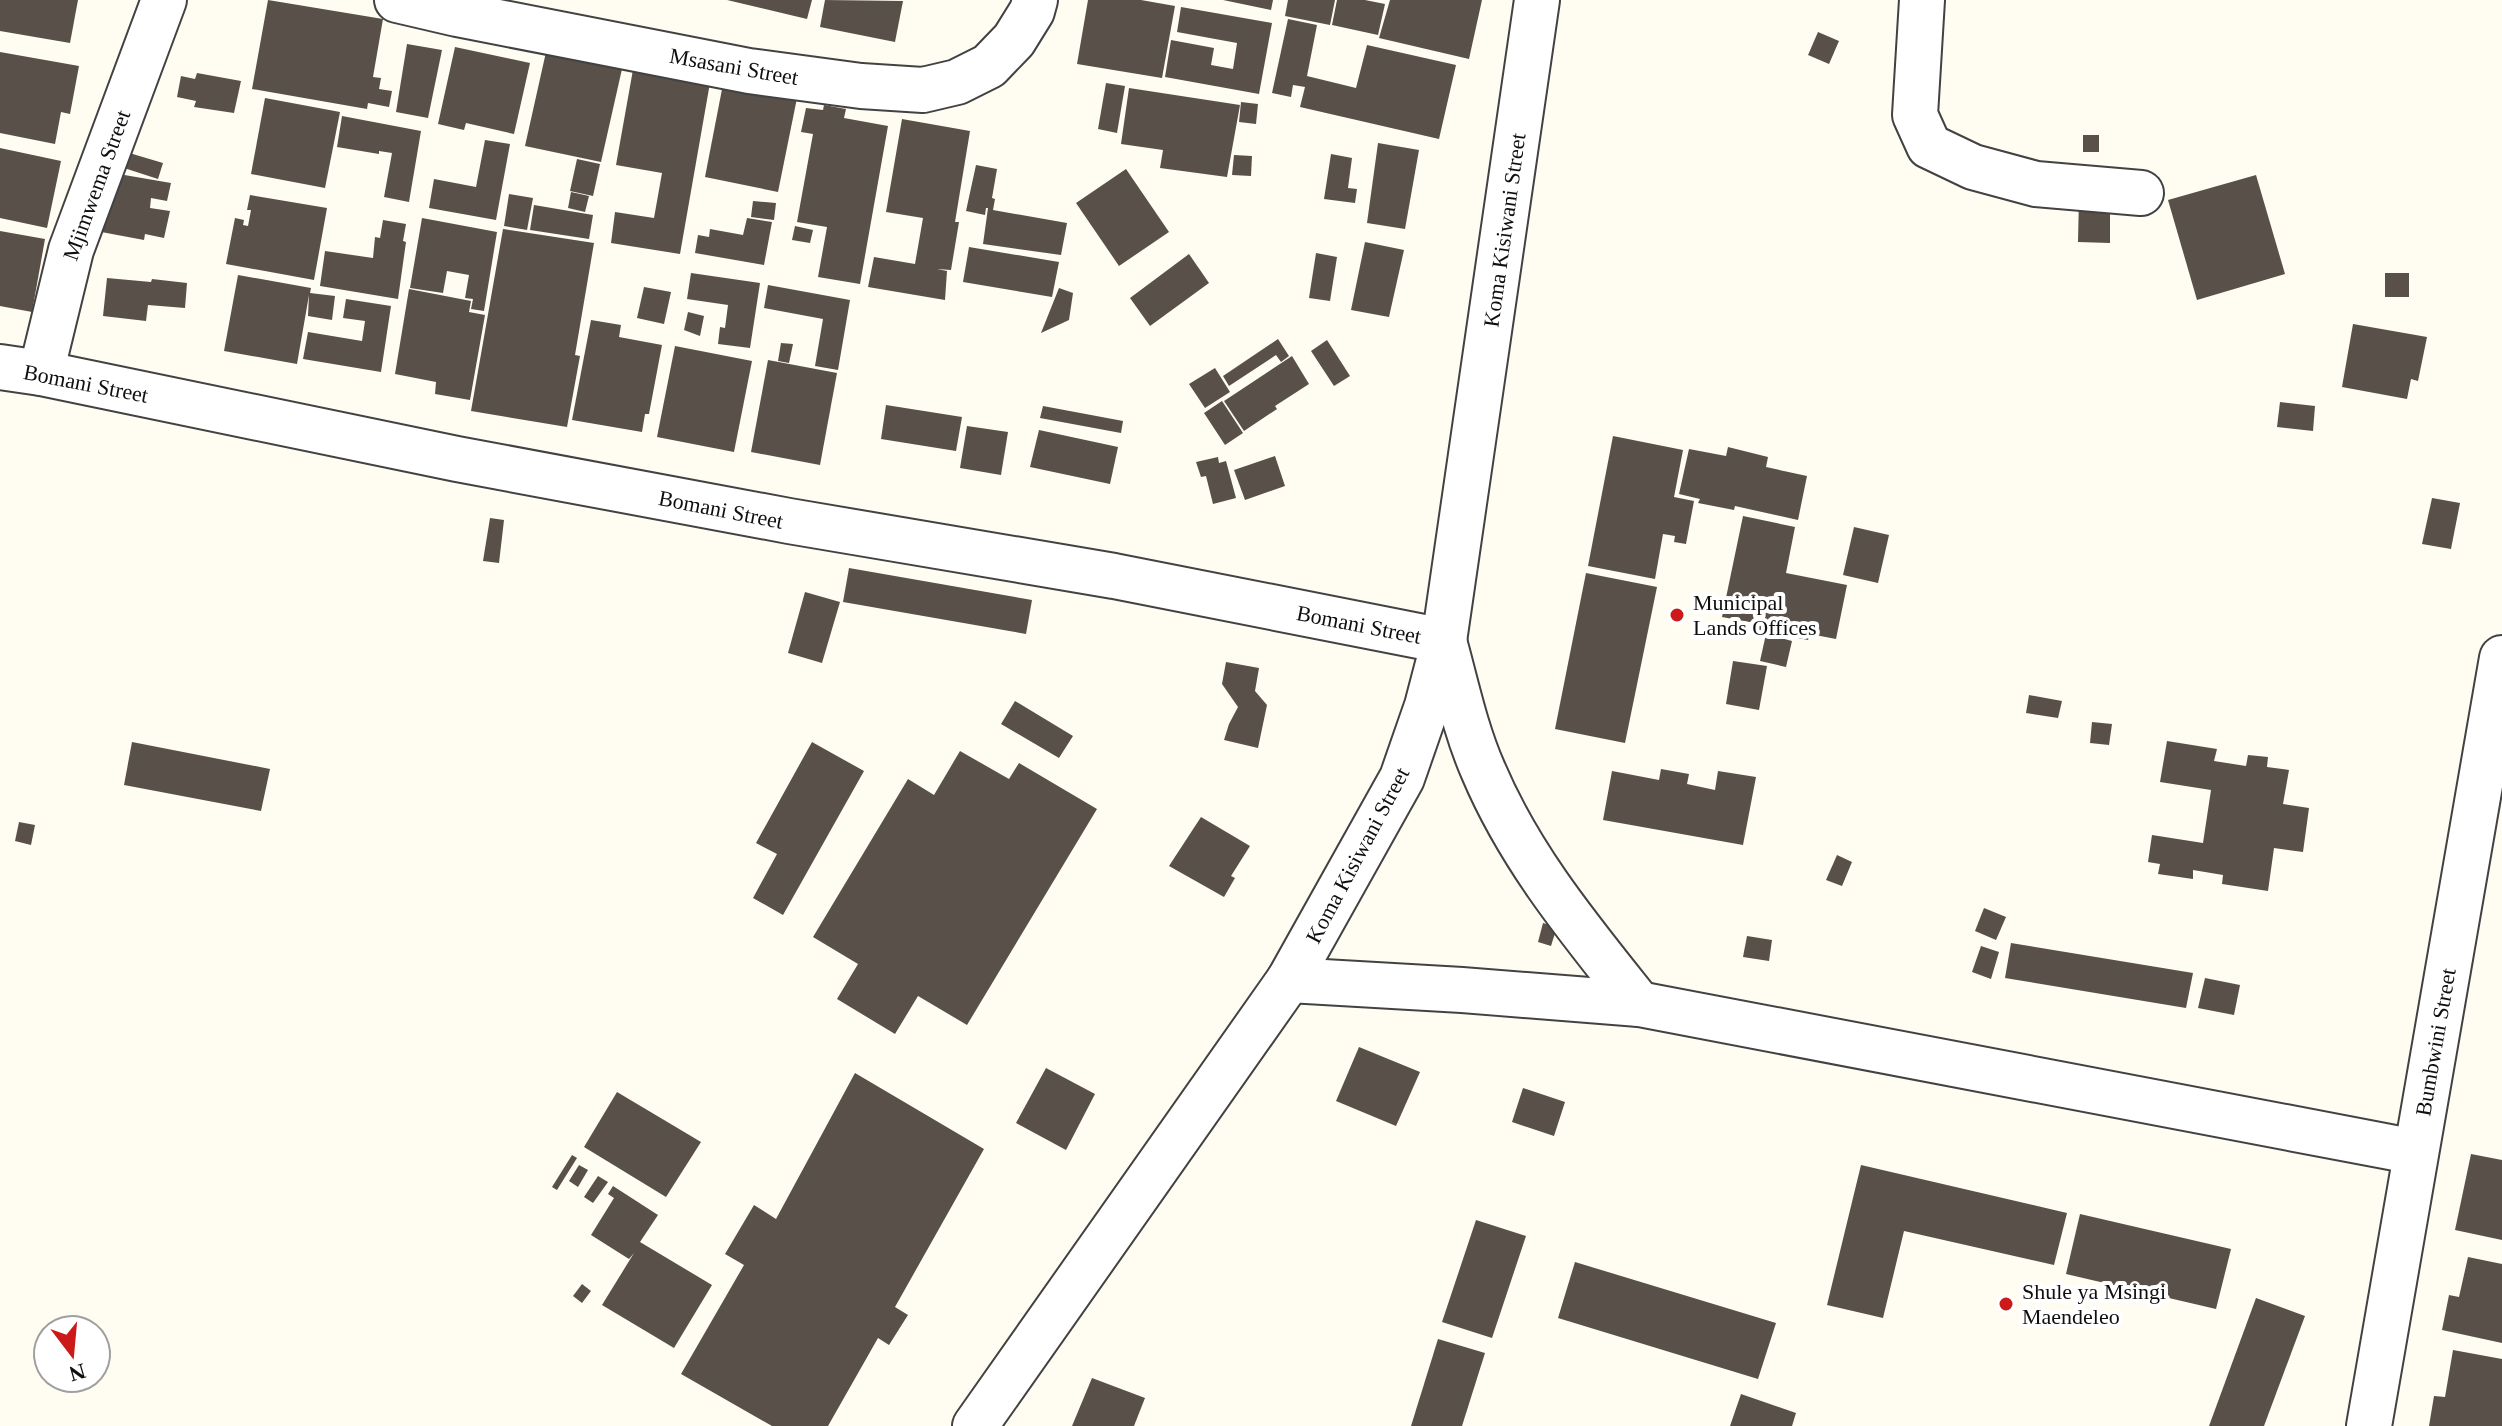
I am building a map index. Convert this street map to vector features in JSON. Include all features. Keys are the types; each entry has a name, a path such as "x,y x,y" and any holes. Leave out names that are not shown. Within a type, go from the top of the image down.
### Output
{"street":[{"name":"Mjimwema Street","path":"20,370 71,250 164,0"},
{"name":"Msasani Street","path":"397,0 749,71 861,86 923,90 957,82 989,66 1014,40 1032,11 1035,0"},
{"name":"Koma Kisiwani Street","path":"975,1426 1289,980 1402,778 1427,706 1444,641 1537,0"},
{"path":"1922,0 1915,115 1929,146 1973,167 2036,184 2141,193"},
{"name":"Bomani Street","path":"20,370 457,459 789,521 1114,576 1444,641"},
{"path":"1444,641 1468,728 1496,800 1556,900 1639,1004"},
{"name":"Bumbwini Street","path":"2369,1426 2502,658"},
{"path":"1289,980 1639,1004 2416,1152"}],"building":[{"path":"0,0 78,0 70,43 0,31"},
{"path":"268,0 383,19 373,77 381,78 379,89 392,91 389,107 368,103 367,109 252,89"},
{"path":"727,0 812,0 807,19"},
{"path":"825,0 903,1 895,42 820,27"},
{"path":"1088,0 1141,0 1175,6 1162,78 1077,64"},
{"path":"1223,0 1273,0 1271,10"},
{"path":"1288,0 1335,0 1330,25 1285,16"},
{"path":"1337,0 1385,4 1378,35 1332,25"},
{"path":"1390,0 1482,0 1469,59 1379,38"},
{"path":"1181,7 1272,23 1259,94 1165,77 1171,40 1214,48 1211,65 1233,69 1237,43 1177,32"},
{"path":"1288,19 1317,25 1307,76 1356,88 1367,45 1456,65 1439,139 1300,107 1305,87 1293,85 1291,97 1272,93"},
{"path":"1818,32 1839,41 1829,64 1808,55"},
{"path":"407,44 442,50 428,118 396,112"},
{"path":"455,47 530,63 514,134 466,123 464,130 438,124"},
{"path":"0,52 79,66 70,114 61,112 55,144 0,133"},
{"path":"546,52 622,69 601,162 525,146"},
{"path":"634,64 711,77 680,254 611,243 615,212 654,218 662,173 616,165"},
{"path":"197,73 241,81 234,113 194,107 196,101 177,97 181,76 195,79"},
{"path":"1106,83 1125,86 1117,133 1098,129"},
{"path":"723,84 797,98 778,192 705,177"},
{"path":"1129,88 1240,105 1227,177 1160,168 1163,150 1121,144"},
{"path":"265,98 340,112 325,188 251,174"},
{"path":"1241,102 1258,104 1256,124 1239,122"},
{"path":"824,105 846,109 844,118 888,126 860,284 818,277 827,227 797,222 813,134 801,132 806,108 823,110"},
{"path":"342,116 421,131 409,202 384,197 392,153 379,151 379,154 337,147"},
{"path":"902,119 970,131 955,222 959,222 951,270 937,269 947,271 945,300 868,287 874,257 915,264 923,218 886,212"},
{"path":"2083,135 2099,135 2099,152 2083,152"},
{"path":"485,140 510,144 496,220 429,208 434,179 476,187"},
{"path":"1378,143 1419,150 1405,229 1367,223"},
{"path":"0,148 61,161 47,228 0,218"},
{"path":"126,152 163,163 158,179 121,167"},
{"path":"1331,154 1352,158 1348,188 1357,189 1355,203 1324,199"},
{"path":"1234,155 1252,156 1251,176 1232,175"},
{"path":"577,159 600,164 593,196 570,191"},
{"path":"976,165 997,169 993,210 1067,223 1061,255 983,244 988,208 985,215 966,211"},
{"path":"1126,169 1169,232 1119,266 1076,203"},
{"path":"107,172 171,183 167,201 151,198 150,208 170,211 164,238 145,234 144,240 96,231"},
{"path":"2256,175 2285,274 2197,300 2168,200"},
{"path":"571,192 589,196 585,212 568,208"},
{"path":"509,194 533,198 527,230 504,226"},
{"path":"250,195 327,208 314,280 226,264 235,218 244,220 243,225 248,226"},
{"path":"2079,197 2110,197 2110,243 2078,242"},
{"path":"753,201 776,203 774,220 751,217"},
{"path":"534,205 593,215 589,239 530,230"},
{"path":"422,218 497,232 484,311 471,309 473,299 465,298 469,275 447,271 443,293 410,288"},
{"path":"747,218 772,222 764,265 695,253 698,235 709,237 710,229 743,235"},
{"path":"383,220 406,224 398,299 320,286 325,251 373,258 375,237 380,238"},
{"path":"795,226 813,230 810,243 792,240"},
{"path":"503,229 594,243 575,355 580,356 567,427 471,411"},
{"path":"0,231 45,239 32,312 0,306"},
{"path":"1365,242 1404,250 1389,317 1351,310"},
{"path":"969,247 1059,262 1052,297 963,282"},
{"path":"1316,253 1337,257 1330,301 1309,298"},
{"path":"1189,254 1209,283 1150,326 1130,298"},
{"path":"691,273 760,283 750,348 718,344 720,327 725,328 728,305 687,299"},
{"path":"2385,273 2409,273 2409,297 2385,297"},
{"path":"238,275 311,288 310,293 335,296 332,320 308,316 309,295 297,364 224,351"},
{"path":"107,278 187,283 185,308 148,305 146,321 103,316"},
{"path":"768,285 850,300 838,370 815,366 823,319 764,308"},
{"path":"644,287 671,292 664,324 637,318"},
{"path":"1059,288 1073,293 1069,320 1041,333"},
{"path":"409,289 471,301 469,312 485,315 470,400 435,394 436,382 395,374"},
{"path":"346,299 391,306 381,372 303,359 308,332 362,341 365,321 343,318"},
{"path":"688,312 704,316 700,336 684,330"},
{"path":"591,320 621,325 619,337 662,345 649,414 645,414 642,432 572,420"},
{"path":"2353,324 2427,337 2418,381 2411,379 2407,399 2342,387"},
{"path":"1278,339 1289,356 1281,362 1276,355 1229,386 1223,376"},
{"path":"1327,340 1350,376 1334,386 1311,351"},
{"path":"781,343 793,344 789,363 778,361"},
{"path":"675,346 752,361 734,452 657,437"},
{"path":"1292,356 1309,384 1244,431 1224,401"},
{"path":"768,360 837,373 820,465 751,452"},
{"path":"1215,368 1230,392 1205,408 1189,384"},
{"path":"1222,401 1243,433 1225,445 1204,413"},
{"path":"2280,402 2315,406 2313,431 2277,427"},
{"path":"886,405 962,417 956,451 881,439"},
{"path":"1043,406 1123,421 1121,433 1040,418"},
{"path":"967,426 1008,432 1001,475 960,468"},
{"path":"1039,430 1118,447 1110,484 1030,467"},
{"path":"1613,436 1683,450 1674,497 1694,501 1686,544 1674,542 1675,536 1663,534 1655,579 1588,566"},
{"path":"1728,447 1768,457 1766,467 1807,476 1798,520 1735,506 1734,510 1698,503 1700,499 1679,494 1689,449 1726,456"},
{"path":"1275,456 1285,486 1245,500 1234,470"},
{"path":"1218,457 1219,463 1226,461 1236,498 1213,504 1206,476 1201,477 1196,462"},
{"path":"2432,498 2460,503 2451,549 2422,544"},
{"path":"1743,516 1795,527 1786,573 1847,585 1836,639 1810,634 1808,640 1753,629 1755,623 1722,617"},
{"path":"490,518 504,520 499,563 483,561"},
{"path":"1854,527 1889,535 1878,583 1843,575"},
{"path":"849,568 1032,600 1026,634 843,602"},
{"path":"1586,573 1657,587 1625,743 1555,729"},
{"path":"805,592 840,602 822,663 788,653"},
{"path":"1766,634 1792,641 1786,667 1760,661"},
{"path":"1733,661 1767,666 1759,710 1726,704"},
{"path":"1226,662 1259,668 1255,691 1267,705 1258,748 1224,740 1238,707 1222,684"},
{"path":"2029,695 2062,701 2058,718 2026,713"},
{"path":"1015,701 1073,736 1059,758 1001,724"},
{"path":"2092,722 2112,724 2109,745 2090,743"},
{"path":"2167,741 2217,749 2214,761 2246,766 2248,755 2268,757 2267,767 2289,770 2283,804 2309,808 2303,852 2274,848 2268,891 2222,884 2223,875 2193,870 2193,879 2158,874 2160,864 2148,862 2152,835 2203,843 2211,790 2160,782"},
{"path":"132,742 270,769 261,811 124,785"},
{"path":"812,742 864,771 783,915 753,898 777,854 756,843"},
{"path":"960,751 1009,779 1019,763 1097,809 967,1025 918,996 895,1034 837,999 858,964 813,937 908,779 934,795"},
{"path":"1661,769 1689,774 1687,784 1715,790 1718,771 1756,777 1743,845 1603,820 1612,771 1659,780"},
{"path":"1201,817 1250,846 1231,876 1235,878 1224,897 1169,866"},
{"path":"19,822 35,825 31,845 15,841"},
{"path":"1837,855 1852,862 1842,886 1826,880"},
{"path":"1984,908 2006,917 1996,940 1975,931"},
{"path":"1543,923 1557,927 1551,946 1538,942"},
{"path":"1747,936 1772,940 1769,961 1743,957"},
{"path":"2011,943 2193,973 2186,1008 2005,978"},
{"path":"1981,946 1999,952 1991,979 1972,972"},
{"path":"2205,978 2240,985 2234,1015 2198,1008"},
{"path":"1359,1047 1420,1072 1396,1126 1336,1101"},
{"path":"1046,1068 1095,1094 1066,1150 1016,1123"},
{"path":"855,1073 984,1149 895,1307 908,1315 889,1345 878,1338 828,1426 772,1426 681,1374 744,1265 725,1254 754,1205 776,1219"},
{"path":"1523,1088 1565,1102 1554,1136 1512,1122"},
{"path":"617,1092 701,1142 666,1197 584,1147"},
{"path":"2471,1154 2502,1160 2502,1240 2455,1230"},
{"path":"572,1155 577,1158 557,1190 552,1187"},
{"path":"579,1165 588,1170 578,1187 569,1181"},
{"path":"1861,1165 2067,1213 2054,1265 1904,1231 1883,1318 1827,1305"},
{"path":"598,1176 608,1182 593,1203 584,1197"},
{"path":"613,1186 658,1215 640,1242 712,1285 674,1348 602,1305 634,1253 629,1259 591,1235 614,1198 608,1194"},
{"path":"2080,1214 2231,1249 2216,1309 2066,1274"},
{"path":"1476,1220 1526,1236 1492,1338 1442,1322"},
{"path":"2468,1257 2502,1264 2502,1343 2442,1330 2449,1295 2459,1297"},
{"path":"1575,1262 1776,1323 1758,1379 1558,1318"},
{"path":"582,1284 591,1291 582,1303 573,1296"},
{"path":"2256,1298 2305,1316 2264,1426 2209,1426"},
{"path":"1438,1339 1485,1353 1462,1426 1411,1426"},
{"path":"2453,1350 2502,1359 2502,1426 2429,1426 2434,1396 2445,1397"},
{"path":"1092,1378 1145,1398 1134,1426 1072,1426"},
{"path":"1741,1394 1796,1413 1792,1426 1730,1426"}],"place":[{"name":"Municipal Lands Offices","path":"1677,615"},
{"name":"Shule ya Msingi Maendeleo","path":"2006,1304"}]}
